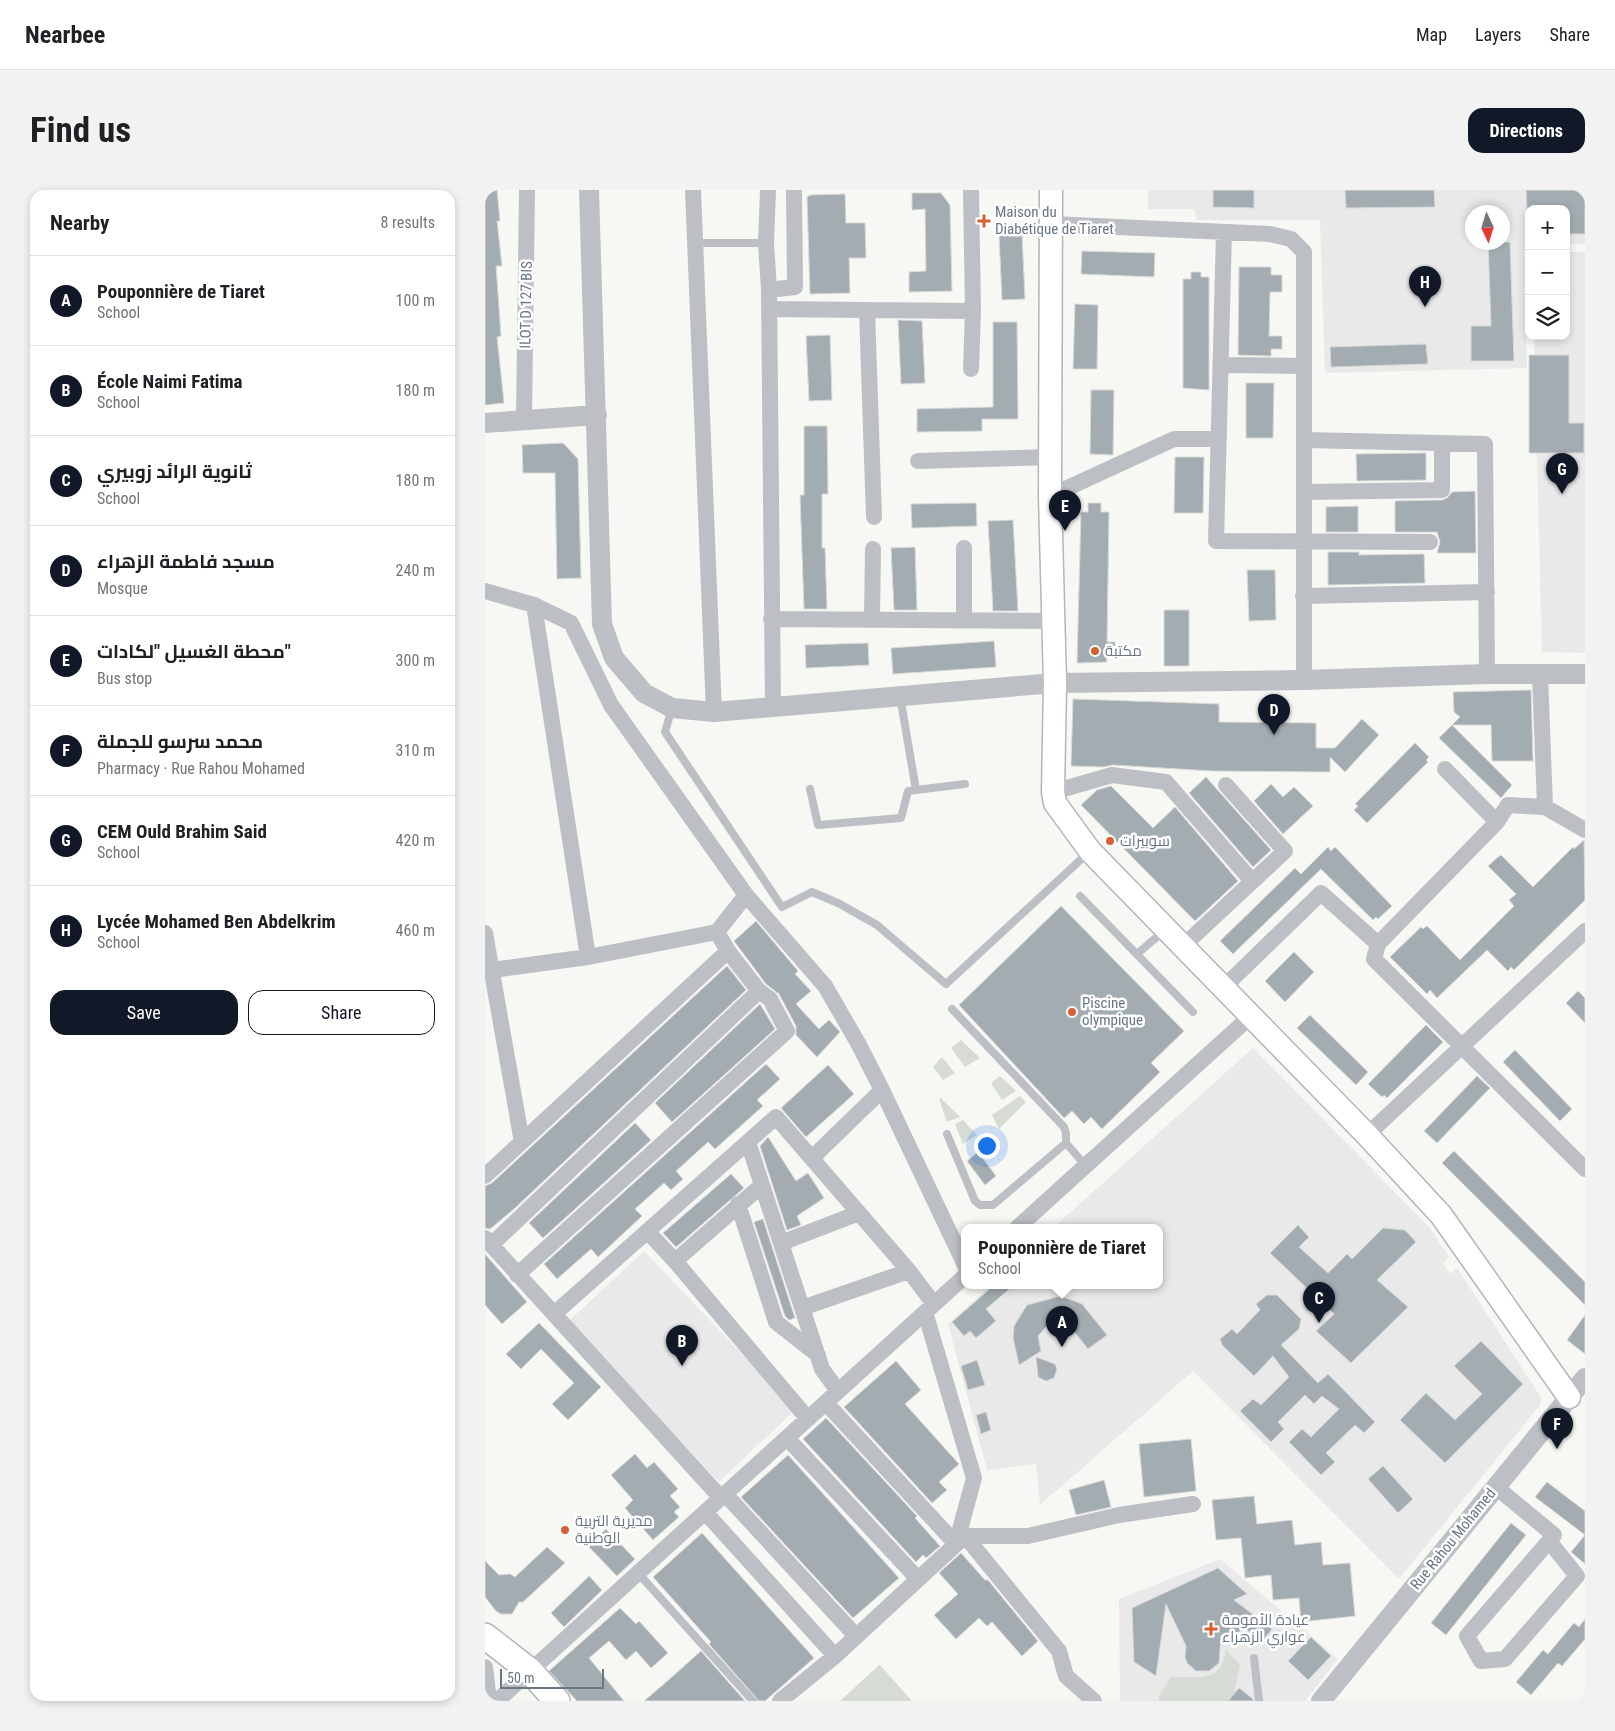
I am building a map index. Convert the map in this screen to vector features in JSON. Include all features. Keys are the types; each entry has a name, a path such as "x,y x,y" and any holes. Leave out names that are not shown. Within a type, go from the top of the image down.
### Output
{"main road":[{"path":"1051,190 1050,496 1055,683 1053,792 1055,803 1089,851 1252,1015 1367,1134 1441,1215 1569,1397"},
{"path":"485,1636 530,1671 557,1701"}],"street":[{"name":"ILOT D 127 BIS","path":"524,419 527,190"},
{"path":"589,190 602,624 614,658 644,693 672,708 714,712 1055,683 1304,680 1487,674 1585,674"},
{"path":"693,190 714,712"},
{"path":"768,190 766,244 769,290 773,706"},
{"path":"769,290 795,287 794,190"},
{"path":"971,190 973,310 971,368"},
{"path":"1052,224 1270,234 1291,239 1304,252 1304,680"},
{"path":"1224,232 1217,541 1304,543 1430,542"},
{"path":"769,309 973,310"},
{"path":"867,310 874,516"},
{"path":"1221,365 1304,366"},
{"path":"485,423 597,415"},
{"path":"1050,496 1175,439 1219,439"},
{"path":"1304,440 1485,444 1487,674"},
{"path":"1304,492 1442,490 1443,443"},
{"path":"918,461 1051,457"},
{"path":"964,548 964,620"},
{"path":"872,619 873,550"},
{"path":"485,591 534,605 571,624 611,705 746,895 825,986 858,1043 882,1090 961,1257"},
{"path":"1303,596 1487,592"},
{"path":"534,605 588,957"},
{"path":"771,619 1053,621"},
{"path":"1540,674 1545,807"},
{"path":"1445,769 1497,822"},
{"path":"1053,792 1112,775 1166,782 1252,882"},
{"path":"1183,946 1285,851 1226,784"},
{"path":"1585,830 1545,807 1508,805 1497,822 1378,944 1374,959 1585,1169"},
{"path":"1224,987 1321,893 1378,944"},
{"path":"492,970 588,957 717,932 746,895"},
{"path":"1367,1134 1585,930"},
{"path":"517,1275 787,1031 769,999 759,991 728,951 717,932"},
{"path":"485,933 522,1142"},
{"path":"485,1176 728,951"},
{"path":"759,991 488,1242 723,1496 856,1636"},
{"path":"1021,1224 1252,1015"},
{"path":"812,1158 882,1090"},
{"path":"554,1314 776,1117 909,1271 929,1308 974,1478 960,1540 835,1656 780,1701"},
{"path":"748,1142 822,1369 838,1391"},
{"path":"675,1261 762,1185"},
{"path":"738,1204 776,1322 818,1355"},
{"path":"781,1243 859,1213"},
{"path":"648,1232 675,1261 808,1419"},
{"path":"802,1308 909,1271"},
{"path":"497,1701 961,1280"},
{"name":"Rue Rahou Mohamed","path":"1321,1701 1585,1378"},
{"path":"826,1402 960,1540 1059,1651 1066,1676 1094,1701"},
{"path":"787,1438 918,1579"},
{"path":"1496,1487 1554,1535 1467,1636 1481,1661 1505,1659 1577,1576 1549,1541"},
{"path":"960,1540 1028,1536 1119,1515 1193,1504"},
{"path":"705,1512 835,1656"},
{"path":"485,1667 489,1701"}],"lane":[{"path":"694,243 766,244"},
{"path":"900,695 916,790"},
{"path":"672,708 665,732 782,907 812,892 838,903 877,925 946,984 1089,851"},
{"path":"810,789 818,825 901,818 907,791 965,784"},
{"path":"1080,896 1193,1012"},
{"path":"1137,954 1167,929"},
{"path":"952,1009 1064,1127 1066,1143 1086,1166"},
{"path":"947,1134 975,1201 987,1206 993,1205 1066,1143"},
{"path":"637,1574 753,1701"},
{"path":"1254,1658 1259,1701"}],"shaded area":[{"path":"1148,190 1585,190 1585,244 1570,244 1570,205 1525,205 1525,340 1527,340 1527,368 1325,373 1320,220 1196,220 1195,209 1148,209"},
{"path":"1570,252 1585,252 1585,653 1542,652 1534,340 1570,340"},
{"path":"961,1040 980,1058 965,1067 951,1048"},
{"path":"1253,1048 1429,1227 1449,1257 1443,1264 1451,1274 1457,1268 1541,1397 1540,1405 1399,1579 1193,1371 1040,1505 1036,1464 987,1470 948,1324 987,1289 1163,1289 1163,1224 1057,1224"},
{"path":"942,1057 955,1073 943,1080 933,1067"},
{"path":"1000,1076 1016,1091 1002,1100 991,1083"},
{"path":"1020,1096 1026,1102 999,1129 992,1115"},
{"path":"941,1098 960,1117 947,1122 939,1099"},
{"path":"963,1120 977,1135 963,1144 955,1124"},
{"path":"644,1251 795,1410 719,1482 568,1322"},
{"name":"عيادة الأمومة عواري الزهراء","path":"1220,1559 1338,1659 1305,1701 1120,1701 1119,1599"},
{"path":"1226,1650 1240,1665 1232,1701 1159,1701 1159,1696 1171,1677 1199,1677 1214,1674 1223,1661"},
{"path":"879,1665 912,1701 840,1701"}],"building":[{"path":"485,190 497,190 500,221 497,221 502,266 496,266 501,336 497,337 504,403 485,405"},
{"path":"1213,190 1254,190 1254,208 1213,207"},
{"path":"1345,190 1434,190 1435,207 1346,208"},
{"path":"1526,190 1585,190 1585,234 1570,234 1570,205 1527,205"},
{"path":"912,193 941,193 950,205 952,291 909,292 909,272 926,271 925,209 912,210"},
{"path":"845,194 846,223 865,223 866,258 849,258 850,293 810,294 807,197 811,195"},
{"path":"1022,234 1025,299 1002,300 999,235"},
{"path":"1510,242 1514,361 1471,361 1471,326 1491,326 1488,250 1510,250"},
{"path":"1082,251 1155,253 1154,277 1081,274"},
{"path":"1239,267 1271,267 1271,275 1282,275 1282,292 1270,292 1269,336 1282,336 1282,349 1271,349 1271,356 1238,355"},
{"path":"1191,272 1201,272 1201,277 1209,277 1209,390 1183,388 1183,279 1191,279"},
{"path":"1075,304 1098,305 1097,369 1073,369"},
{"path":"898,320 922,321 925,383 901,384"},
{"path":"993,322 1017,322 1018,419 982,419 982,431 917,432 917,409 993,407"},
{"path":"830,335 832,400 809,401 806,336"},
{"path":"1426,344 1428,364 1331,367 1330,347"},
{"path":"1529,355 1569,355 1569,423 1584,423 1584,453 1529,453"},
{"path":"1246,383 1274,383 1273,438 1246,438"},
{"path":"1091,390 1114,390 1113,455 1090,454"},
{"path":"804,426 827,426 828,494 822,494 822,548 825,548 827,609 804,609 800,495 804,495"},
{"path":"563,443 578,459 581,578 557,579 555,473 523,473 522,445"},
{"path":"1426,453 1426,480 1357,481 1356,454"},
{"path":"1175,457 1204,457 1203,513 1174,513"},
{"path":"1475,491 1476,553 1437,553 1440,542 1437,532 1395,532 1395,501 1442,500 1447,498 1452,492"},
{"path":"976,503 977,526 912,528 911,504"},
{"path":"1088,503 1101,503 1101,512 1109,512 1107,642 1115,642 1115,652 1106,652 1107,662 1077,663 1081,512 1088,512"},
{"path":"1358,506 1358,532 1326,532 1326,507"},
{"path":"1013,520 1018,611 993,611 988,521"},
{"path":"915,547 917,610 894,610 891,548"},
{"path":"1328,552 1359,552 1359,555 1424,554 1425,583 1328,585"},
{"path":"1247,570 1275,570 1276,620 1249,621"},
{"path":"1164,610 1189,610 1189,666 1164,666"},
{"path":"994,641 996,667 893,674 891,648"},
{"path":"868,643 869,665 806,668 805,645"},
{"path":"1531,690 1533,761 1492,761 1491,725 1452,725 1460,717 1454,712 1453,692"},
{"path":"1073,699 1219,704 1219,722 1316,723 1316,748 1335,748 1362,719 1379,735 1345,772 1330,757 1330,772 1212,771 1113,765 1103,767 1071,766"},
{"path":"1452,725 1512,785 1501,798 1439,738"},
{"path":"1415,743 1429,757 1426,760 1428,762 1367,823 1354,810 1358,806 1355,804"},
{"path":"1206,777 1271,850 1253,867 1189,793"},
{"path":"1271,784 1283,797 1294,787 1313,806 1283,834 1254,801"},
{"path":"1111,786 1153,828 1175,807 1238,881 1195,921 1081,805 1097,790"},
{"path":"1584,840 1585,900 1514,970 1511,967 1508,971 1487,950 1437,998 1430,990 1427,994 1390,957 1421,927 1423,929 1427,926 1460,960 1514,906 1509,900 1516,894 1488,866 1501,855 1533,887 1573,847 1574,849"},
{"path":"1328,847 1331,851 1335,847 1392,906 1378,919 1376,917 1373,920 1321,869 1233,954 1220,941 1295,868 1301,874"},
{"name":"Piscine olympique","path":"1061,906 1184,1031 1151,1063 1160,1072 1102,1129 1091,1117 1084,1124 1072,1111 1064,1118 959,1005"},
{"path":"756,921 798,971 795,974 811,991 796,1004 819,1029 829,1020 840,1032 817,1057 796,1035 796,1026 779,994 766,984 734,941"},
{"path":"1294,952 1314,972 1285,1002 1265,981"},
{"path":"727,966 746,990 515,1208 490,1229 485,1228 485,1186 492,1183"},
{"path":"1578,991 1585,998 1585,1023 1566,1003"},
{"path":"760,1004 775,1029 672,1122 655,1103"},
{"path":"1310,1015 1368,1072 1356,1085 1297,1028"},
{"path":"1426,1025 1443,1042 1387,1098 1384,1095 1382,1097 1368,1084"},
{"path":"1515,1050 1572,1109 1560,1121 1503,1062"},
{"path":"766,1064 780,1079 757,1100 763,1106 715,1149 708,1142 676,1171 683,1179 671,1190 664,1183 635,1209 642,1216 598,1257 591,1249 557,1279 544,1264"},
{"path":"828,1065 854,1094 806,1137 781,1108"},
{"path":"1477,1076 1490,1088 1437,1143 1424,1131"},
{"path":"635,1123 651,1140 543,1238 529,1223"},
{"path":"768,1137 796,1181 808,1173 824,1198 797,1216 801,1225 787,1230 760,1146"},
{"path":"1454,1151 1585,1282 1585,1305 1442,1163"},
{"path":"978,1152 996,1176 985,1185 967,1161"},
{"path":"731,1174 744,1188 676,1247 663,1233"},
{"path":"763,1219 795,1318 789,1320 785,1316 754,1222"},
{"path":"1298,1225 1309,1237 1299,1247 1328,1273 1347,1254 1352,1259 1383,1228 1405,1230 1416,1242 1377,1280 1408,1307 1351,1363 1316,1331 1334,1314 1270,1253"},
{"path":"485,1254 527,1302 502,1324 485,1305"},
{"path":"990,1289 1009,1289 986,1309 996,1321 976,1338 970,1331 964,1336 952,1322"},
{"path":"1267,1295 1277,1295 1301,1319 1299,1329 1281,1345 1318,1383 1328,1374 1375,1422 1364,1433 1355,1425 1326,1453 1335,1462 1321,1475 1289,1442 1302,1429 1311,1437 1339,1409 1322,1396 1314,1404 1305,1395 1278,1422 1284,1429 1271,1442 1240,1411 1253,1399 1261,1405 1289,1377 1273,1356 1254,1376 1222,1345 1220,1339 1232,1329 1237,1334 1260,1310 1256,1304"},
{"path":"1061,1296 1082,1304 1107,1335 1088,1349 1069,1325 1057,1320 1046,1327 1038,1336 1041,1351 1019,1365 1013,1338 1014,1326 1027,1305"},
{"path":"1585,1315 1585,1354 1567,1340"},
{"path":"539,1323 601,1387 568,1420 552,1404 574,1383 541,1349 521,1369 506,1354"},
{"path":"1481,1341 1523,1384 1445,1463 1400,1420 1426,1393 1455,1420 1482,1394 1454,1366"},
{"path":"1036,1357 1055,1364 1057,1369 1054,1378 1046,1381 1038,1377"},
{"path":"977,1360 985,1385 968,1390 961,1366"},
{"path":"896,1361 921,1390 905,1404 959,1464 939,1482 947,1490 932,1503 844,1407"},
{"path":"986,1412 991,1430 981,1434 976,1415"},
{"path":"826,1418 917,1516 915,1518 940,1546 926,1558 923,1555 916,1562 803,1439"},
{"path":"1191,1439 1196,1491 1144,1497 1139,1444"},
{"path":"635,1454 647,1468 654,1462 678,1489 670,1496 680,1507 674,1512 679,1517 653,1540 625,1508 633,1500 611,1475"},
{"path":"788,1455 899,1578 853,1618 741,1497"},
{"path":"1383,1466 1413,1499 1398,1513 1368,1479"},
{"path":"1104,1480 1111,1507 1076,1515 1069,1490"},
{"path":"1547,1482 1585,1511 1585,1535 1535,1497"},
{"path":"1254,1496 1257,1524 1292,1520 1295,1545 1321,1542 1323,1565 1350,1563 1355,1616 1301,1622 1299,1598 1273,1600 1271,1575 1245,1578 1241,1538 1216,1540 1212,1500"},
{"path":"1511,1523 1526,1535 1446,1635 1431,1623"},
{"path":"606,1529 635,1559 617,1576 588,1546"},
{"path":"702,1533 814,1658 765,1701 759,1701 709,1644 711,1642 653,1577"},
{"path":"1585,1535 1585,1564 1571,1552"},
{"path":"547,1547 565,1563 523,1602 519,1602 512,1614 501,1614 496,1611 485,1597 485,1561 499,1575 510,1574 515,1577"},
{"path":"961,1553 985,1580 988,1580 1038,1641 1022,1656 992,1622 987,1626 979,1618 956,1639 934,1615 958,1594 939,1573"},
{"path":"1218,1568 1247,1594 1234,1600 1272,1629 1262,1642 1243,1627 1231,1642 1221,1635 1219,1663 1209,1671 1196,1671 1187,1663 1185,1657 1186,1646 1166,1604 1156,1676 1134,1662 1132,1608"},
{"path":"589,1576 602,1590 564,1627 551,1613"},
{"path":"620,1608 636,1624 639,1621 668,1653 651,1668 636,1651 626,1660 609,1641 589,1658 624,1701 577,1701 549,1671"},
{"path":"1585,1619 1585,1639 1562,1666 1558,1663 1531,1695 1516,1682 1543,1650 1548,1654 1574,1623 1579,1627"},
{"path":"1311,1637 1331,1656 1308,1680 1288,1661"},
{"path":"701,1651 745,1701 644,1701 664,1684"},
{"path":"1239,1688 1253,1699 1253,1701 1228,1701"}],"place":[{"name":"Maison du Diabétique de Tiaret","path":"984,221"},
{"name":"Lycée Mohamed Ben Abdelkrim","path":"1425,307"},
{"name":"CEM Ould Brahim Said","path":"1562,494"},
{"name":"محطة الغسيل \"لكادات\"","path":"1065,531"},
{"name":"مكتبة","path":"1095,651"},
{"name":"مسجد فاطمة الزهراء","path":"1274,735"},
{"name":"سوبيرات","path":"1110,841"},
{"name":"Piscine olympique","path":"1072,1012"},
{"name":"ثانوية الرائد زوبيري","path":"1319,1323"},
{"name":"Pouponnière de Tiaret","path":"1062,1347"},
{"name":"École Naimi Fatima","path":"682,1366"},
{"name":"محمد سرسو للجملة","path":"1557,1449"},
{"name":"مديرية التربية الوطنية","path":"565,1530"},
{"name":"عيادة الأمومة عواري الزهراء","path":"1211,1629"}]}
